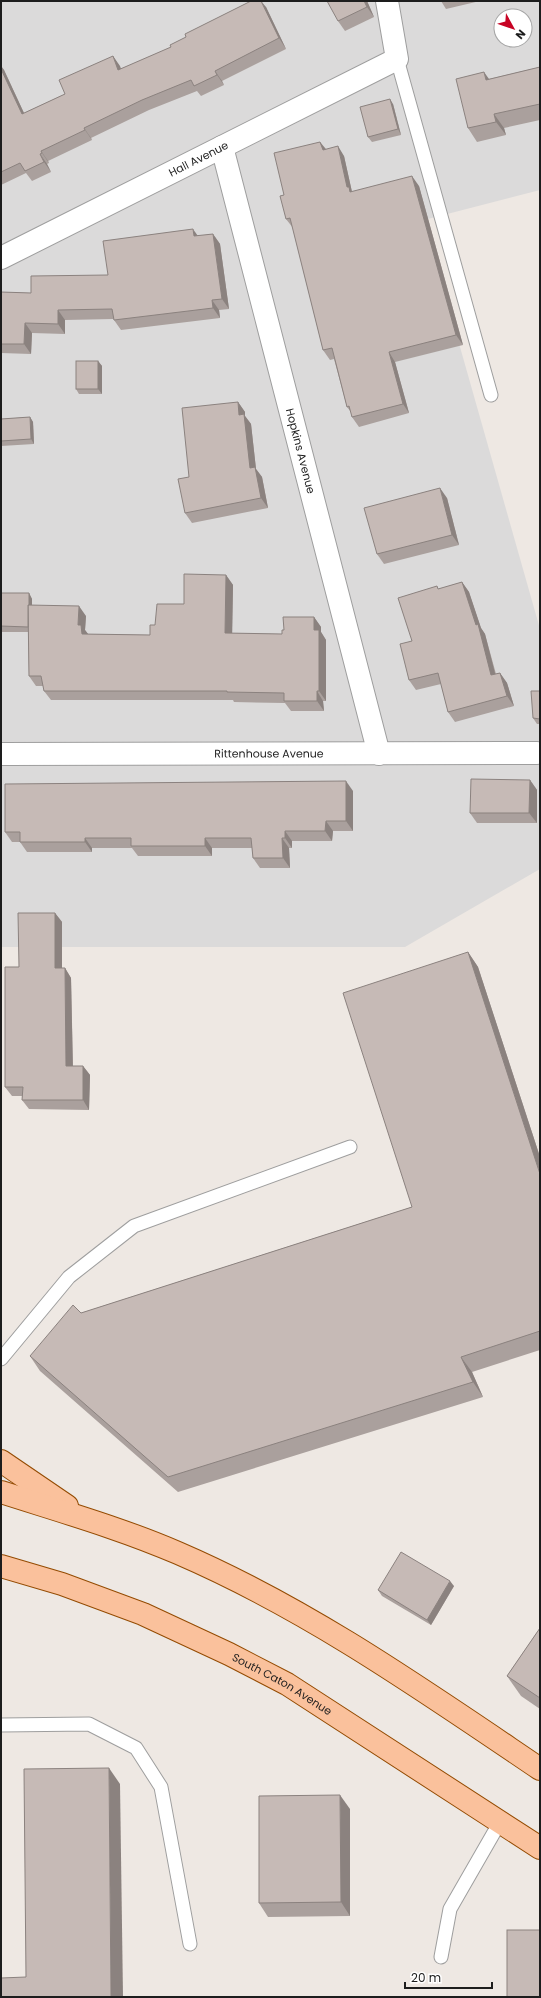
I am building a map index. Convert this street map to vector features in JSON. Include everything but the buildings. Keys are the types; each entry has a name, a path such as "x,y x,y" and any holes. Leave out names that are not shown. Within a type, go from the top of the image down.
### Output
{"main road":[{"path":"1,1461 88,1520"},
{"path":"1,1492 88,1520 178,1553 259,1592 378,1660 540,1769"},
{"name":"South Caton Avenue","path":"1,1566 62,1584 143,1614 236,1657 287,1684 540,1848"}],"street":[{"path":"387,1 397,59"},
{"name":"Hall Avenue","path":"1,258 397,59"},
{"name":"Hopkins Avenue","path":"222,147 379,754"},
{"name":"Rittenhouse Avenue","path":"1,754 538,753"}],"lane":[{"path":"397,59 491,395"},
{"path":"1,1359 69,1278 134,1226 350,1147"},
{"path":"1,1725 89,1724 136,1748 161,1787 190,1944"},
{"path":"441,1957 450,1910 500,1822"}],"shaded area":[{"path":"1,1 540,1 540,190 424,220 540,629 540,869 405,947 1,947"}]}
